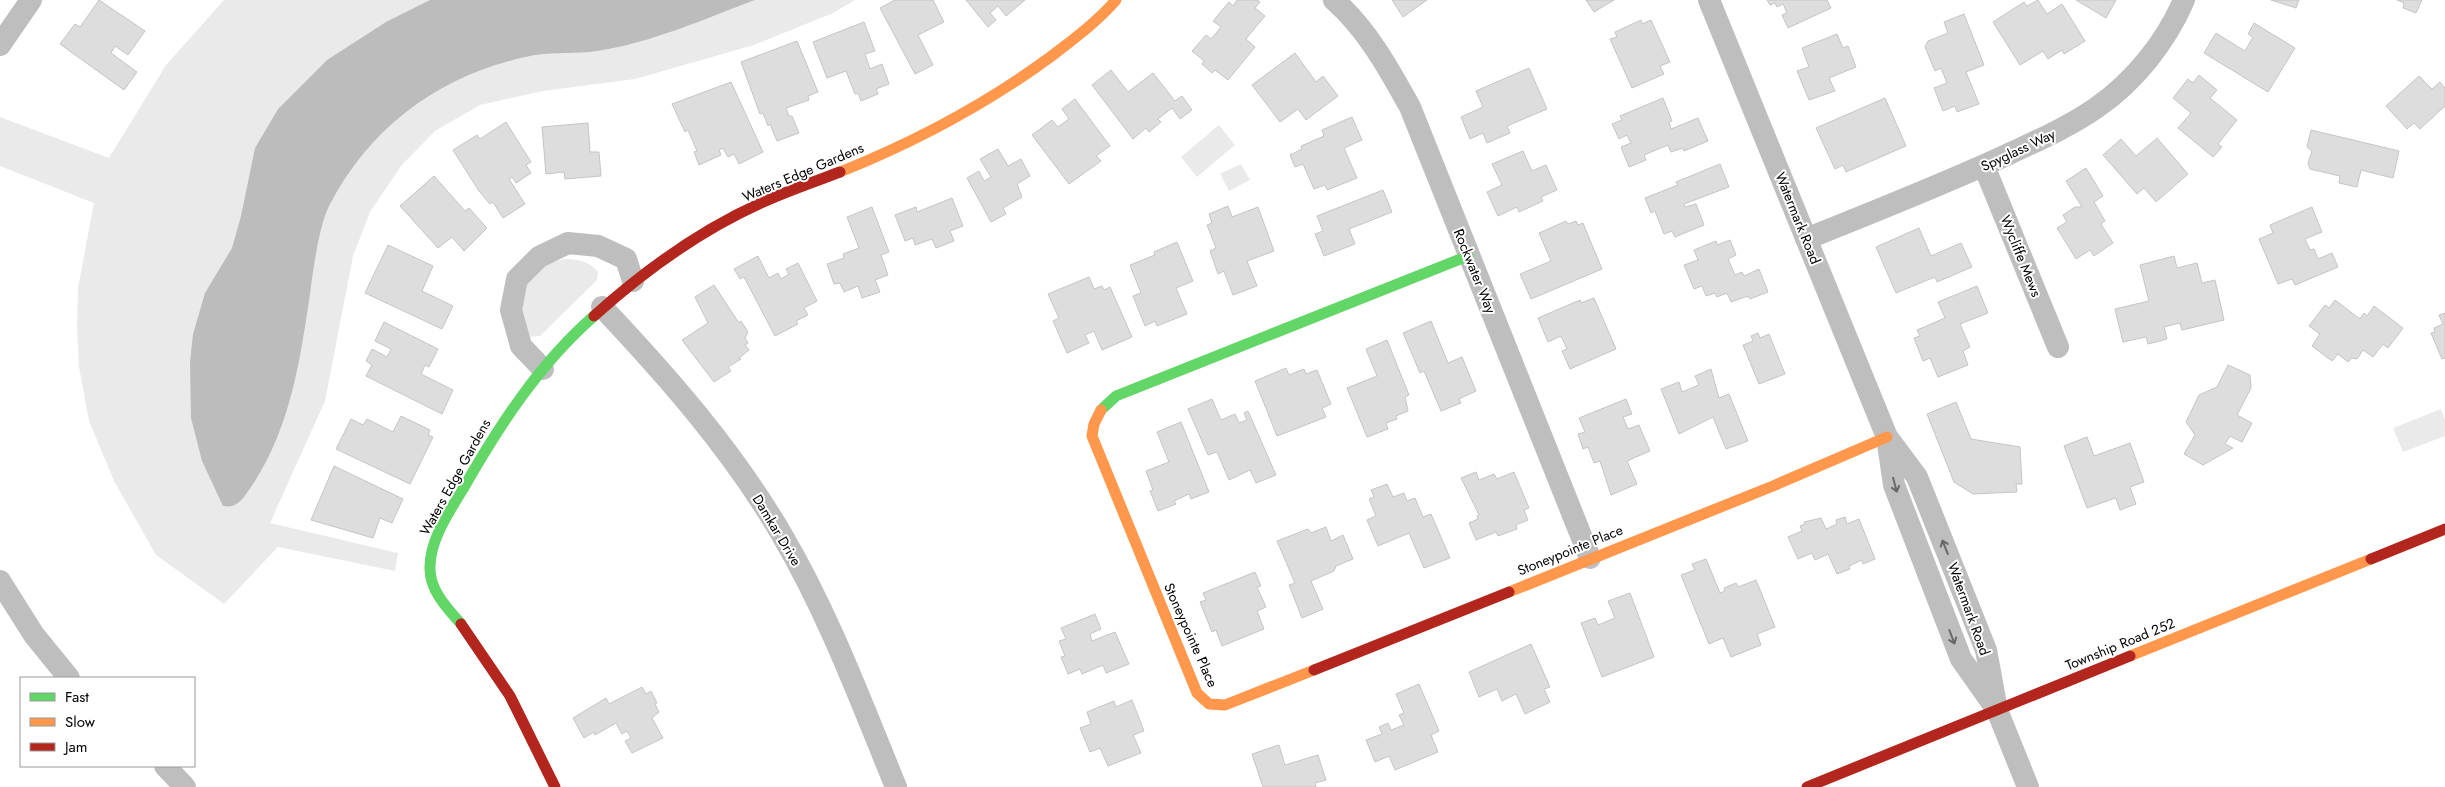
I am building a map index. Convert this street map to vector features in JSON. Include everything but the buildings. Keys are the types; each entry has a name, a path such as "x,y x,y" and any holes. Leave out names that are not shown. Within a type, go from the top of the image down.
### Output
{"street":[{"path":"0,44 31,0"},
{"name":"Waters Edge Gardens","path":"555,787 533,738 497,675 469,633 442,600 431,580 430,565 433,549 479,459 503,421 569,339 602,307 633,281 684,244 758,205 808,183 863,164 943,125 1033,70 1104,16 1116,0"},
{"name":"Rockwater Way","path":"1334,0 1348,12 1383,60 1410,108 1590,558"},
{"name":"Watermark Road","path":"1709,0 1887,437 1918,477 1986,650 1997,710 2028,787"},
{"name":"Spyglass Way","path":"1806,239 1984,166 2060,130 2097,108 2123,86 2153,54 2175,20 2184,0"},
{"name":"Wycliffe Mews","path":"1984,166 2058,347"},
{"path":"543,369 521,346 511,310 517,279 539,257 568,243 598,246 626,259 633,281"},
{"name":"Stoneypointe Place","path":"1468,256 1116,396 1098,413 1092,424 1092,436 1197,692 1208,704 1225,705 1773,486 1887,437"},
{"name":"Damkar Drive","path":"602,307 693,408 759,498 814,594 840,650 896,787"},
{"name":"Township Road 252","path":"1807,787 2445,529"},
{"path":"0,581 34,635 67,677"},
{"path":"166,767 185,787"}],"shaded area":[{"path":"224,0 855,0 833,13 754,45 635,79 543,91 480,105 435,131 401,166 370,212 353,256 325,401 270,523 398,553 395,571 278,547 224,604 156,555 114,481 89,421 79,367 77,328 78,288 94,203 0,166 0,117 109,158 166,65"},
{"path":"430,0 755,0 677,30 617,47 597,51 535,55 502,63 471,74 442,88 414,106 389,126 347,176 325,215 319,237 297,369 284,419 264,465 246,495 233,506 223,506 202,461 191,418 190,362 193,334 205,293 232,248 241,216 255,148 278,109 327,60 386,22"},
{"path":"1219,125 1235,145 1197,177 1181,157"},
{"path":"1241,164 1250,180 1229,191 1220,174"},
{"path":"565,259 579,260 591,265 598,272 597,280 540,336 528,337 521,325 523,286 548,263"},
{"path":"2441,409 2445,420 2445,436 2403,452 2393,428"}],"traffic: fast":[{"path":"1101,410 1116,396 1468,256"},
{"path":"461,624 441,599 433,585 430,569 436,537 477,465 521,397 555,354 594,316"}],"traffic: slow":[{"path":"840,172 896,148 950,120 1003,89 1070,42 1116,0"},
{"path":"1101,410 1094,424 1092,436 1197,693 1209,704 1225,705 1314,670"},
{"path":"1509,592 1773,486 1887,437"},
{"path":"2130,656 2371,559"}],"traffic: jam":[{"path":"594,316 653,267 716,226 771,199 840,172"},
{"path":"2371,559 2445,529"},
{"path":"1314,670 1509,592"},
{"path":"461,624 510,696 555,787"},
{"path":"1807,787 2130,656"}]}
